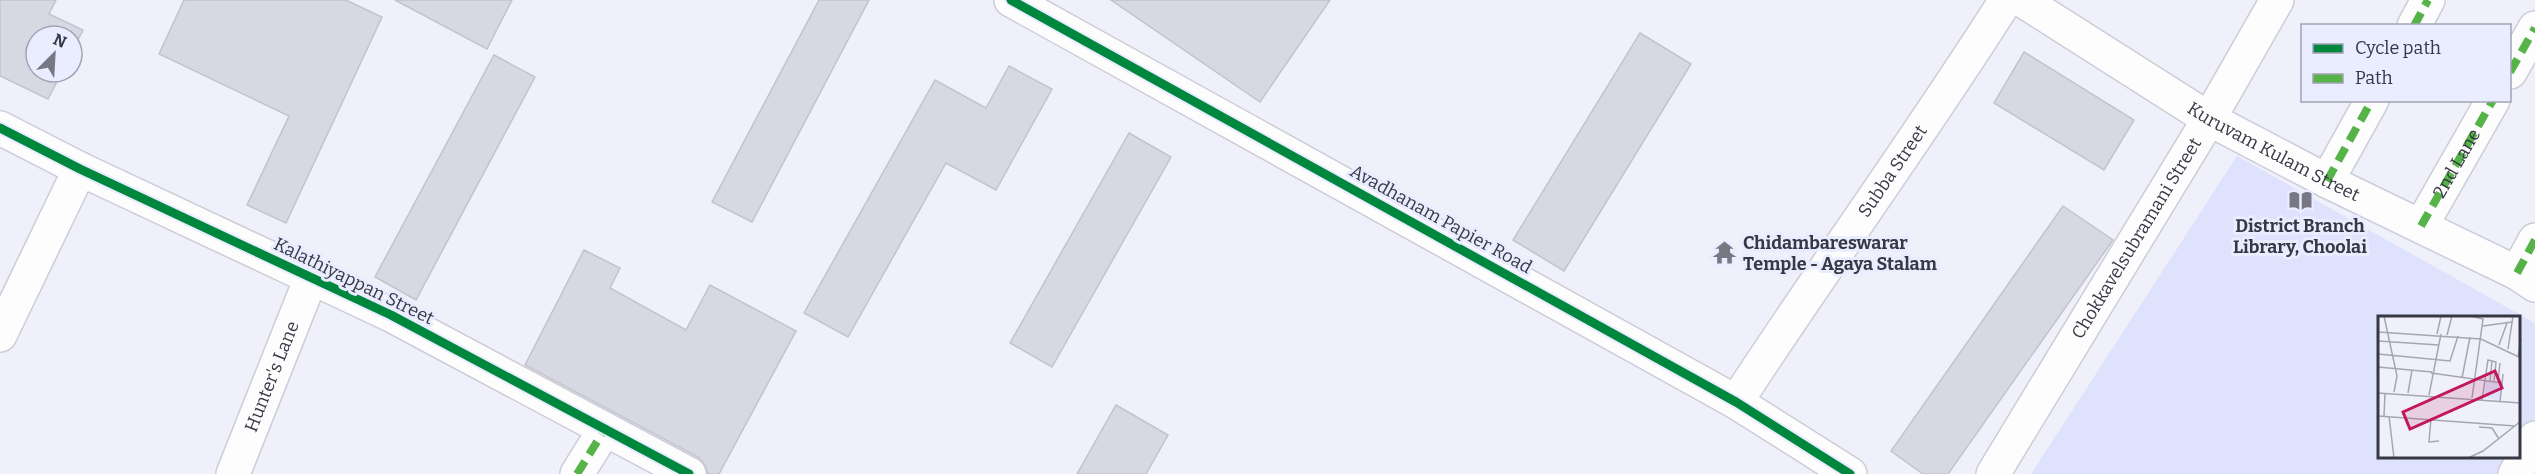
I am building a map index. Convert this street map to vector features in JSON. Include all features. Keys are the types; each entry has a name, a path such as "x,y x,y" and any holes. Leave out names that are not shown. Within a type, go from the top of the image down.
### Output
{"street":[{"name":"Avadhanam Papier Road","path":"1011,0 1736,402 1850,474"},
{"name":"Subba Street","path":"1736,402 1961,71 2006,0"},
{"name":"Kuruvam Kulam Street","path":"2022,0 2209,119 2327,181 2526,279"},
{"name":"Chokkavelsubramani Street","path":"1993,474 2209,119 2277,0"},
{"path":"2415,24 2428,0"},
{"path":"2511,70 2535,28"},
{"path":"2327,181 2371,102"},
{"name":"2nd Lane","path":"2421,226 2492,102"},
{"name":"Kalathiyappan Street","path":"0,128 80,169 391,315 689,474"},
{"path":"0,334 80,169"},
{"path":"2526,279 2535,240"},
{"name":"Hunter's Lane","path":"233,474 311,278"},
{"path":"577,474 605,429"},
{"path":"2515,474 2535,438"}],"shaded area":[{"path":"2237,156 2535,323 2535,458 2525,474 2031,474"}],"building":[{"path":"0,0 56,0 49,14 70,24 24,24 24,84 56,84 48,99 0,76"},
{"path":"184,0 346,0 382,17 286,223 247,205 289,116 159,54"},
{"path":"395,0 512,0 487,49"},
{"path":"819,0 869,0 752,222 712,202"},
{"path":"1111,0 1330,0 1260,102"},
{"path":"1640,33 1691,64 1564,271 1513,240"},
{"path":"2024,52 2134,120 2104,170 1994,103"},
{"path":"494,55 535,77 416,300 375,277"},
{"path":"1009,66 1052,89 996,190 946,163 848,337 804,313 935,80 986,108"},
{"path":"1129,133 1171,157 1052,367 1010,343"},
{"path":"2063,206 2113,240 1948,474 1923,474 1891,451"},
{"path":"584,250 620,268 610,288 686,330 710,285 796,331 719,474 708,474 705,465 698,457 525,365"},
{"path":"1116,405 1168,435 1146,474 1077,474"}],"marked path":[{"path":"2415,24 2428,0"},
{"path":"2511,70 2535,28"},
{"path":"2327,181 2371,102"},
{"path":"2421,226 2492,102"},
{"path":"2517,273 2535,240"},
{"path":"577,474 605,429"}],"cycle path":[{"path":"1011,0 1736,402 1850,474"},
{"path":"0,128 80,169 391,315 689,474"}],"place":[{"name":"District Branch Library, Choolai","path":"2300,200"},
{"name":"Chidambareswarar Temple - Agaya Stalam","path":"1725,253"}]}
